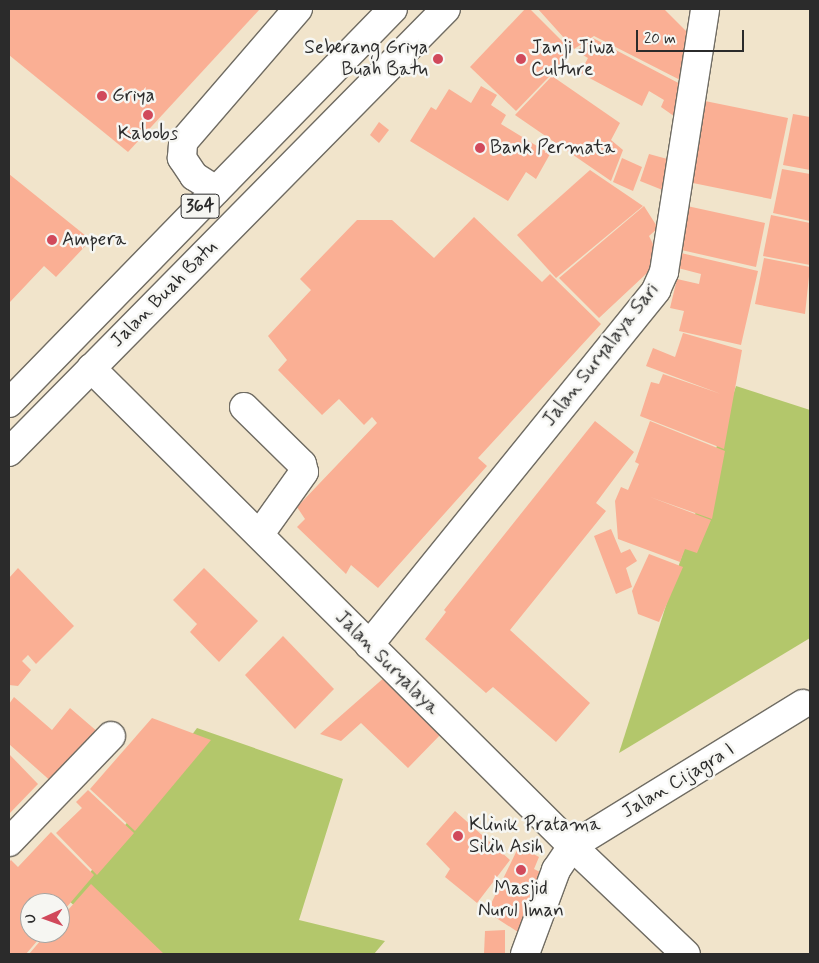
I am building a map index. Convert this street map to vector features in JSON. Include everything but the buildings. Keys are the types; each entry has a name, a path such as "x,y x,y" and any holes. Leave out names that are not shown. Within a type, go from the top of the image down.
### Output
{"street":[{"path":"216,190 194,176 182,158 183,142 298,9"},
{"name":"Jalan Buah Batu","path":"9,403 393,9"},
{"name":"Jalan Buah Batu","path":"9,452 446,9"},
{"name":"Jalan Suryalaya Sari","path":"369,645 656,290 664,272 705,9"},
{"name":"Jalan Suryalaya","path":"91,368 572,846 686,954"},
{"path":"244,406 302,464 304,472 259,535"},
{"name":"Jalan Cijagra I","path":"572,846 803,710"},
{"path":"9,842 110,736"},
{"path":"525,954 556,870 572,846"}],"green space":[{"path":"736,386 810,410 810,638 619,753"},
{"path":"197,728 343,779 299,920 385,941 374,954 130,954 70,902"}],"place":[{"name":"Seberang Griya Buah Batu","path":"438,59"},
{"name":"Janji Jiwa Culture","path":"521,59"},
{"name":"Griya","path":"102,96"},
{"name":"Kabobs","path":"148,115"},
{"name":"Bank Permata","path":"480,148"},
{"name":"Ampera","path":"52,240"},
{"name":"Klinik Pratama Silih Asih","path":"458,836"},
{"name":"Masjid Nurul Iman","path":"521,870"}]}
